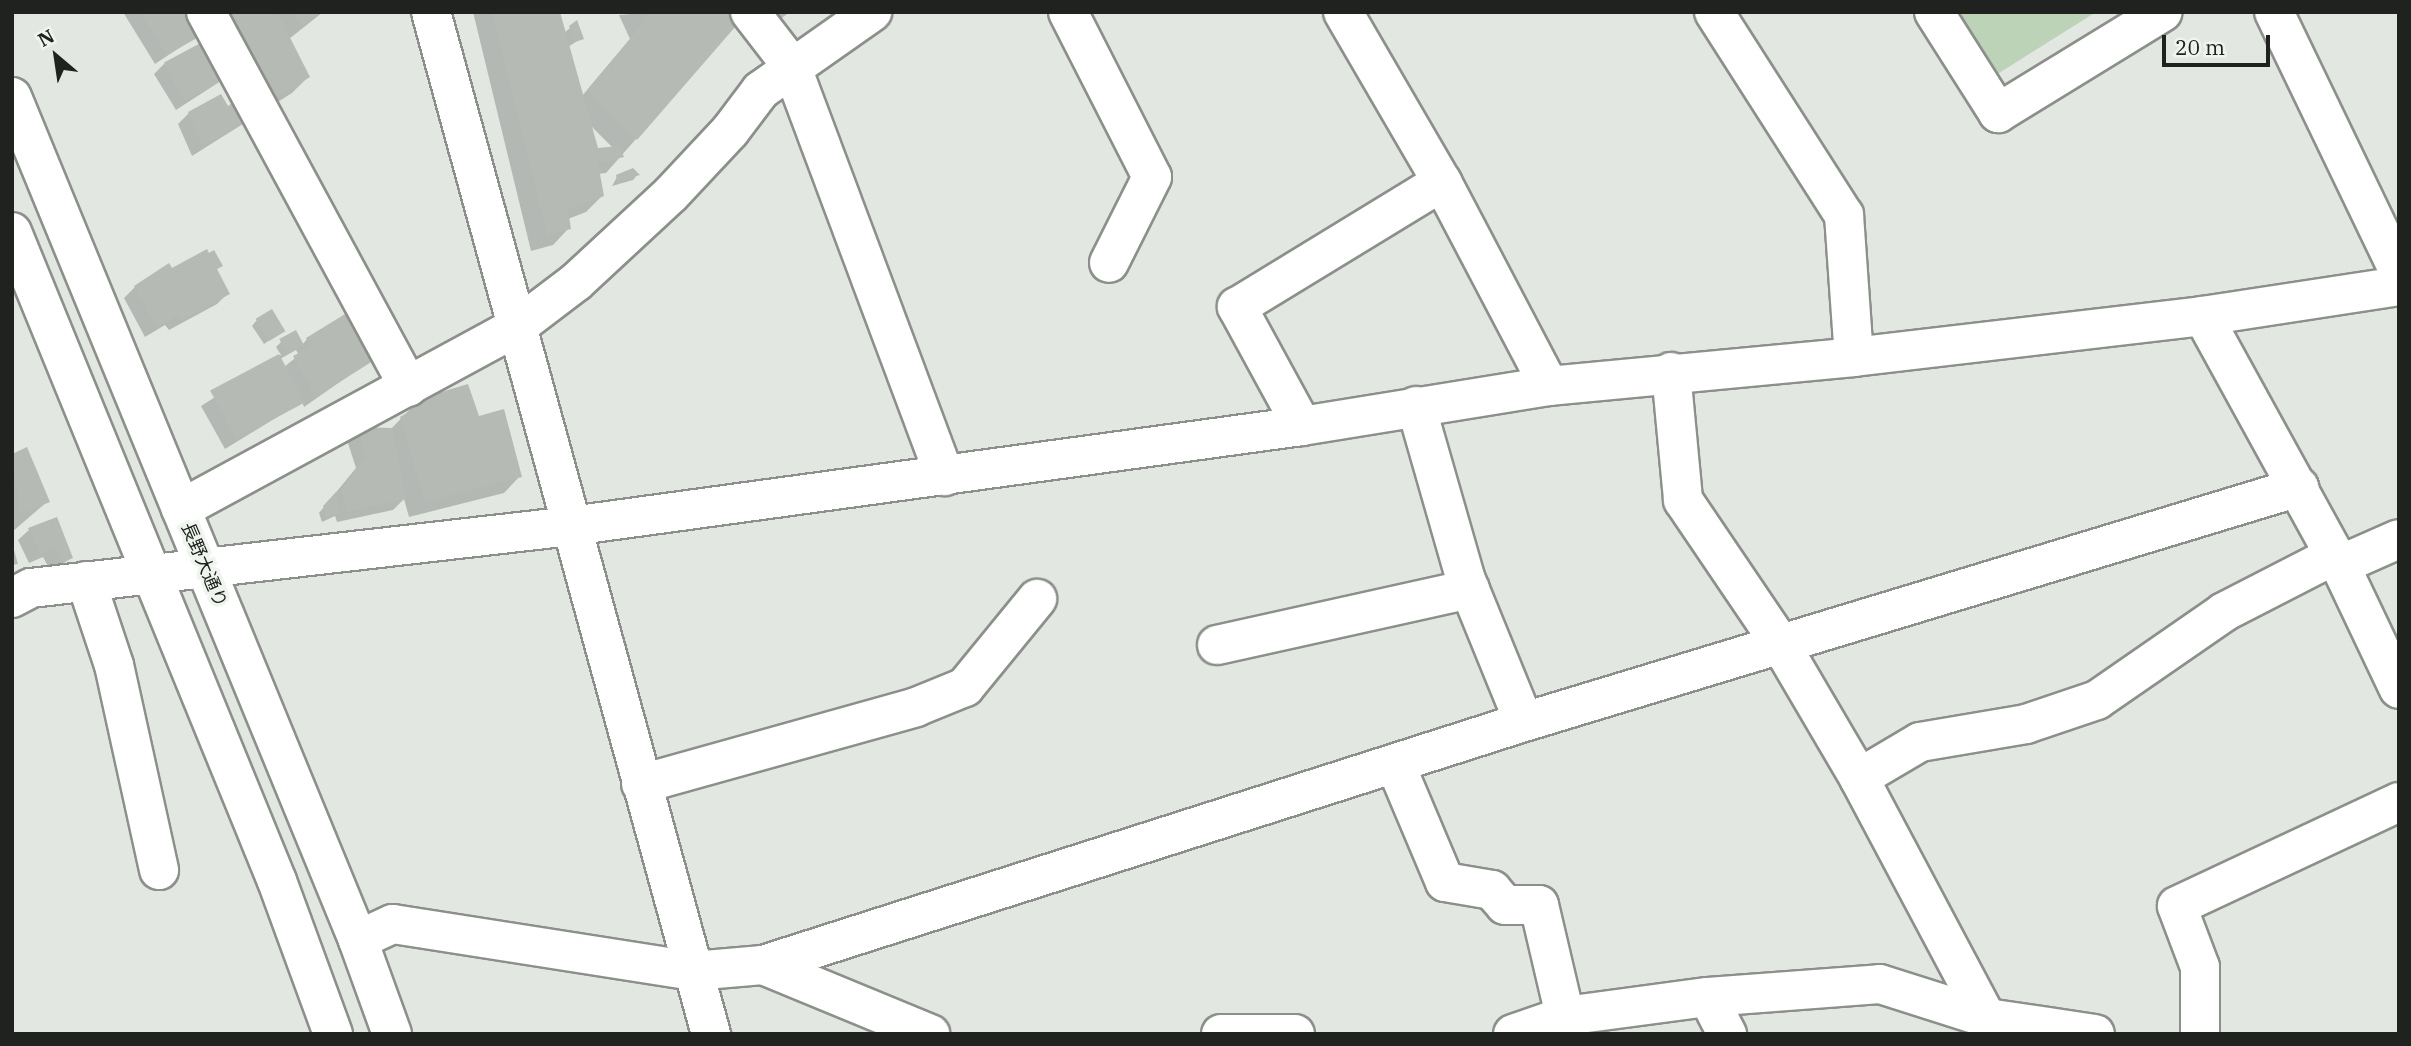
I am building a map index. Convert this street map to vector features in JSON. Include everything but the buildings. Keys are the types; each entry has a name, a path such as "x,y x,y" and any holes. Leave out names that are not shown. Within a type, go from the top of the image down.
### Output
{"street":[{"path":"206,12 409,387"},
{"path":"431,12 711,1034"},
{"path":"750,12 792,65 945,476"},
{"path":"181,509 518,326 576,282 671,194 730,131 761,90 792,65 872,12"},
{"path":"1068,12 1152,177 1109,262"},
{"path":"1343,12 1442,182 1549,386"},
{"path":"1714,12 1844,215 1854,357"},
{"path":"1934,12 1998,113 2163,12"},
{"path":"2274,12 2399,272"},
{"name":"長野大通り","path":"12,97 358,940 392,1034"},
{"path":"1302,426 1237,307 1442,182"},
{"path":"12,232 277,881 333,1034"},
{"path":"12,598 31,588 571,526 1302,426 1549,386 1671,372 1854,357 2203,316 2399,286"},
{"path":"2203,316 2299,487 2399,689"},
{"path":"1671,372 1683,500 1781,645 1859,778 1991,1026"},
{"path":"1416,406 1470,589 1524,722"},
{"path":"358,940 393,924 693,971 763,965 1396,766 1524,722 2299,487"},
{"path":"1859,778 1920,742 2026,724 2097,700 2224,612 2337,560 2399,539"},
{"path":"86,581 114,666 159,870"},
{"path":"1217,645 1470,589"},
{"path":"641,784 916,707 965,687 1037,599"},
{"path":"1396,766 1445,882 1492,890 1505,905 1539,905 1565,1016"},
{"path":"2200,1034 2200,967 2177,906 2399,802"},
{"path":"763,965 930,1034"},
{"path":"1513,1034 1565,1016 1708,997 1880,984 1991,1026 2095,1034"},
{"path":"1708,997 1727,1034"},
{"path":"1221,1034 1295,1034"}],"green space":[{"path":"1949,12 2096,12 1988,80"}]}
